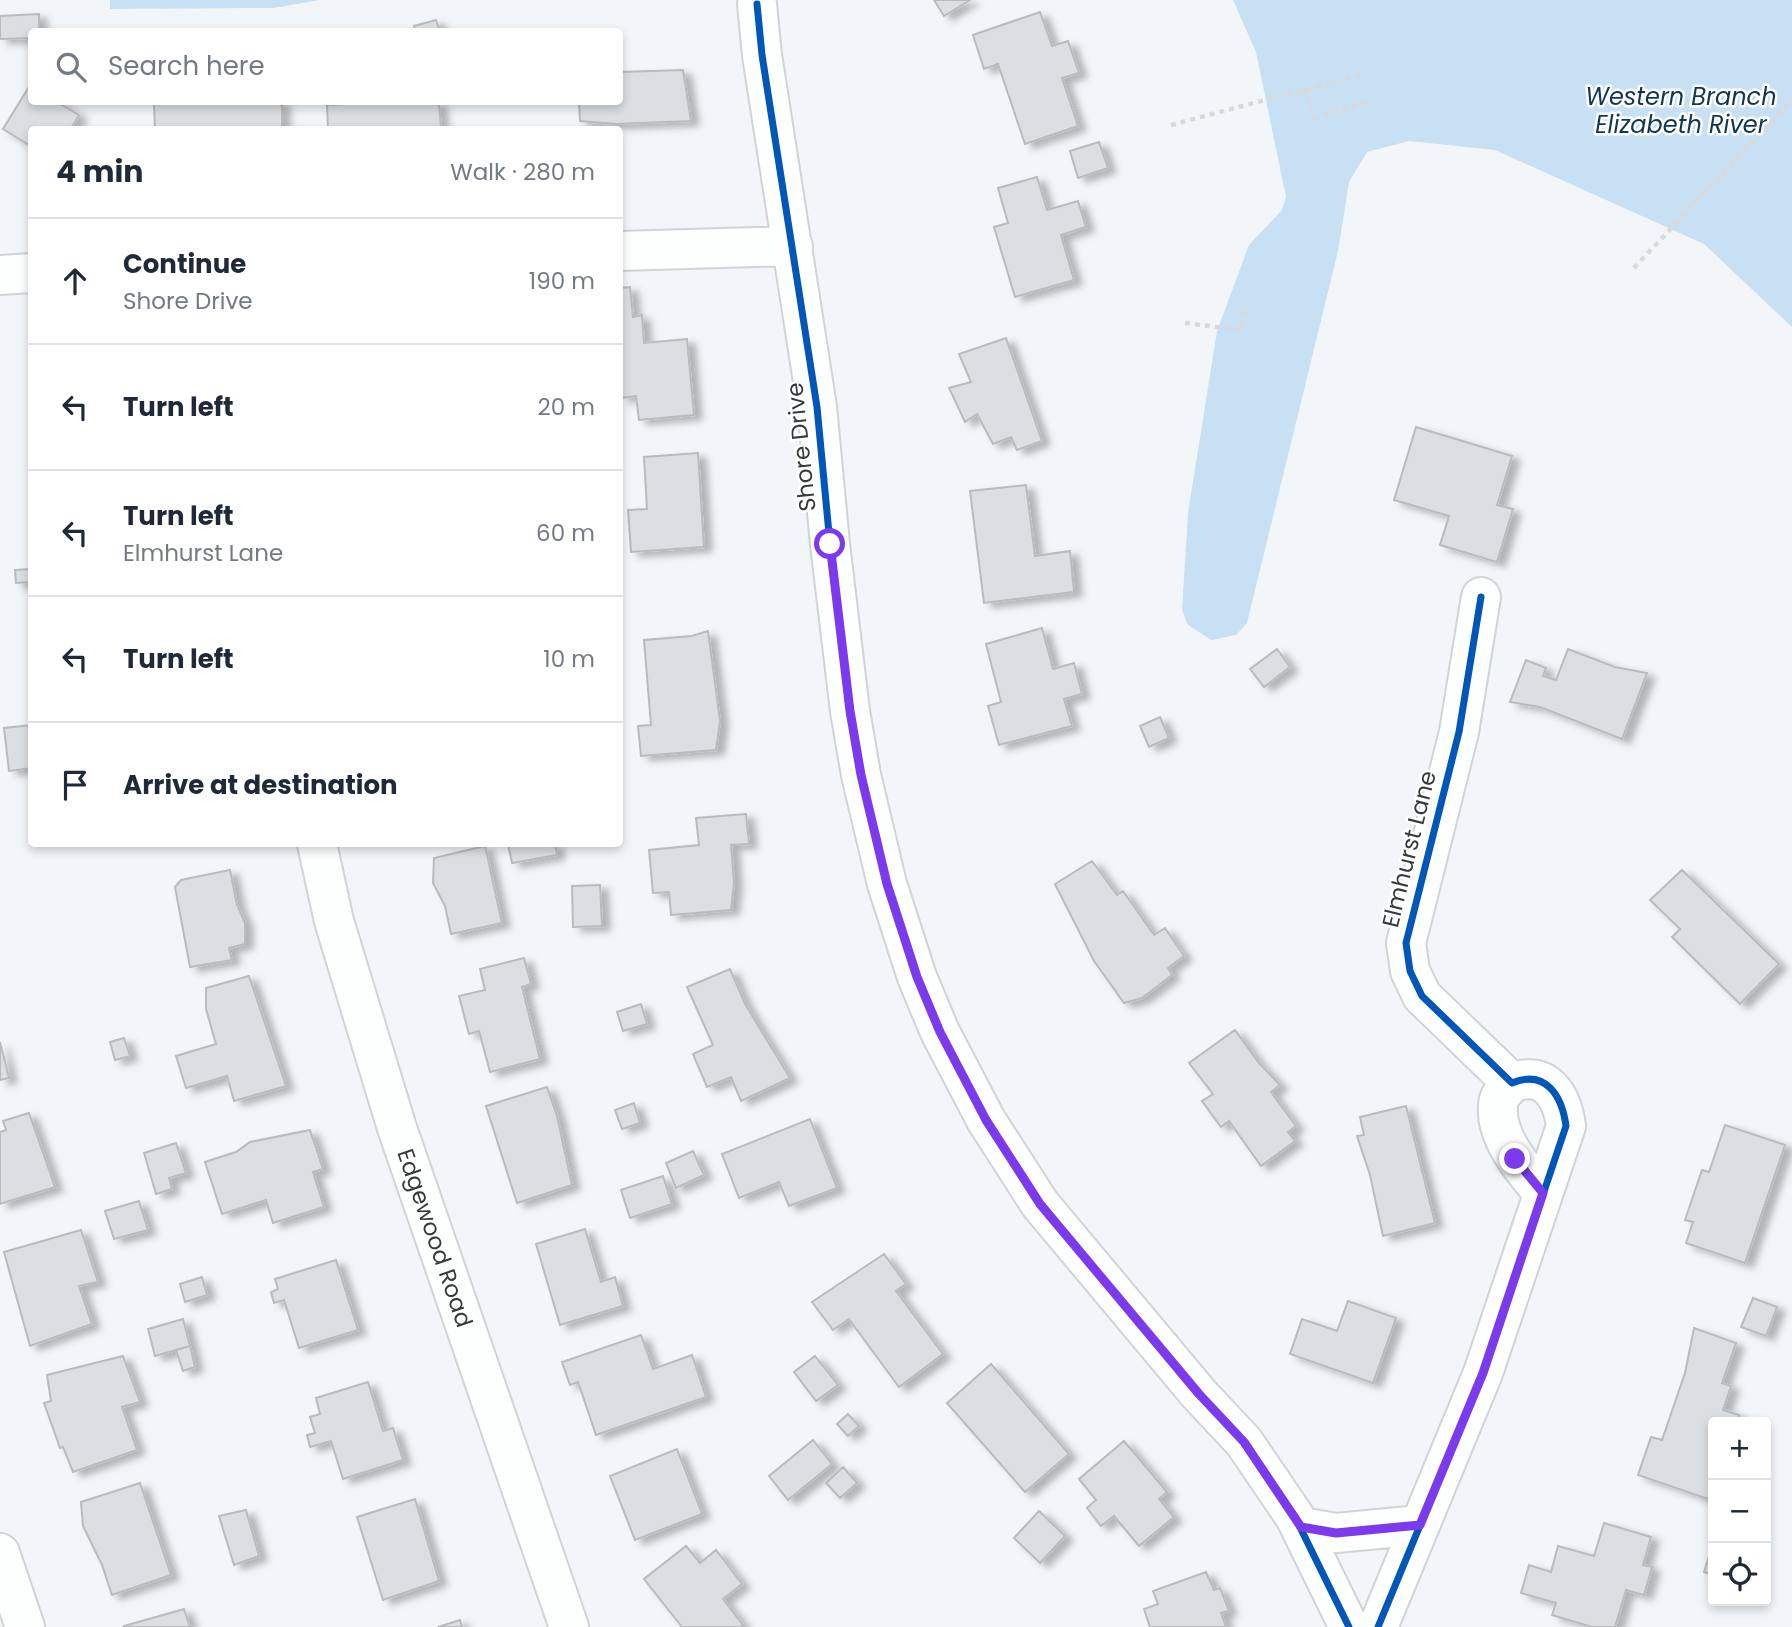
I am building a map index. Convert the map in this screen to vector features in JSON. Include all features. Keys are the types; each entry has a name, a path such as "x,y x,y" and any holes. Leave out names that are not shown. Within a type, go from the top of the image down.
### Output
{"street":[{"name":"Shore Drive","path":"757,4 762,55 817,407 850,711 861,775 887,884 917,977 940,1032 986,1120 1040,1204 1199,1394 1244,1442 1301,1527 1349,1627"},
{"path":"623,251 793,246"},
{"path":"0,275 28,273"},
{"name":"Elmhurst Lane","path":"1481,597 1459,732 1406,943 1410,971 1423,996 1512,1083"},
{"name":"Edgewood Road","path":"318,847 334,921 397,1128 569,1627"},
{"path":"1378,1627 1483,1373 1566,1126 1563,1105 1551,1088 1537,1080 1523,1079 1512,1083 1502,1094 1498,1106 1501,1127 1515,1159 1543,1193"},
{"path":"1301,1527 1336,1533 1420,1525"},
{"path":"0,1553 25,1627"}],"path":[{"path":"1171,125 1363,74"},
{"path":"1305,89 1314,118 1370,101"},
{"path":"1634,268 1792,99"},
{"path":"1185,323 1241,330 1244,306"}],"water":[{"path":"110,0 319,0 274,8 110,9"},
{"name":"Western Branch Elizabeth River","path":"1233,0 1792,0 1792,327 1704,244 1495,150 1409,141 1367,152 1349,182 1338,251 1247,623 1236,635 1211,640 1187,624 1182,610 1188,513 1217,331 1249,245 1282,210 1286,197 1256,52"}],"building":[{"path":"934,0 970,0 944,16"},
{"path":"1040,12 1052,46 1068,41 1079,73 1062,78 1078,126 1025,144 998,64 984,69 973,35"},
{"path":"39,14 39,28 28,28 28,38 0,39 0,16"},
{"path":"436,20 439,28 415,28 414,26"},
{"path":"683,70 691,121 616,124 580,121 579,105 623,105 623,72"},
{"path":"28,88 28,105 62,105 79,115 72,126 28,126 28,145 3,129"},
{"path":"154,105 282,105 282,126 155,126"},
{"path":"327,105 439,105 441,126 328,126"},
{"path":"1099,142 1108,168 1078,178 1070,151"},
{"path":"1037,177 1047,210 1078,201 1086,227 1061,235 1074,280 1015,297 994,227 1008,223 998,188"},
{"path":"630,287 633,317 642,315 644,343 687,339 694,415 639,420 636,396 623,398 623,288"},
{"path":"1006,338 1042,441 1017,450 1011,437 993,444 977,414 965,422 949,388 971,382 959,354"},
{"path":"1416,427 1512,456 1497,505 1513,509 1497,562 1440,545 1449,516 1394,500"},
{"path":"698,453 704,547 631,552 628,510 647,509 644,457"},
{"path":"1026,485 1035,556 1070,551 1074,592 984,603 970,491"},
{"path":"28,569 28,582 16,583 15,570"},
{"path":"1042,628 1053,669 1074,663 1082,694 1064,699 1072,726 999,745 988,706 1001,702 986,644"},
{"path":"708,631 720,721 716,750 641,756 638,726 651,725 644,640 692,636"},
{"path":"1277,649 1290,667 1264,687 1250,669"},
{"path":"1568,649 1615,667 1647,673 1622,739 1540,707 1510,702 1526,660 1546,668 1543,676 1556,680"},
{"path":"1160,717 1169,738 1149,747 1140,726"},
{"path":"28,725 28,769 9,771 4,728"},
{"path":"746,814 749,844 731,845 734,882 731,910 671,915 669,892 653,893 649,850 699,845 696,818"},
{"path":"485,847 502,923 451,934 445,906 433,883 434,858"},
{"path":"509,847 556,847 557,855 512,863"},
{"path":"1092,861 1117,895 1123,891 1154,935 1165,928 1184,956 1168,968 1172,975 1142,998 1124,1003 1094,961 1055,884"},
{"path":"230,870 237,905 245,923 245,944 229,948 232,960 190,967 175,887 181,880"},
{"path":"1682,870 1779,964 1740,1004 1672,937 1680,929 1650,900"},
{"path":"600,885 602,926 573,927 572,886"},
{"path":"524,958 531,984 522,987 540,1059 490,1072 479,1031 469,1034 459,996 485,990 480,969"},
{"path":"730,969 745,1004 790,1078 741,1101 731,1077 707,1087 693,1054 713,1045 687,987"},
{"path":"249,976 286,1086 234,1101 227,1076 186,1088 176,1056 216,1044 206,1009 206,988"},
{"path":"641,1004 647,1024 623,1031 617,1012"},
{"path":"1235,1030 1259,1063 1280,1085 1271,1092 1296,1126 1288,1132 1295,1141 1261,1166 1229,1121 1221,1127 1202,1101 1213,1094 1189,1063"},
{"path":"124,1038 130,1056 115,1060 110,1042"},
{"path":"0,1042 9,1078 0,1080"},
{"path":"547,1087 557,1116 572,1185 517,1203 486,1106"},
{"path":"634,1103 640,1123 622,1129 615,1110"},
{"path":"1406,1106 1435,1223 1383,1236 1370,1175 1357,1136 1364,1135 1360,1117"},
{"path":"29,1113 55,1187 0,1204 0,1132 6,1130 3,1121"},
{"path":"810,1119 837,1188 789,1206 779,1182 739,1198 722,1154"},
{"path":"1725,1125 1785,1145 1745,1263 1686,1243 1693,1222 1685,1220 1702,1170 1709,1172"},
{"path":"310,1130 323,1169 313,1172 324,1207 273,1223 266,1200 222,1214 205,1162 236,1152 250,1142"},
{"path":"176,1143 186,1173 169,1178 172,1189 156,1194 144,1153"},
{"path":"693,1151 704,1175 676,1188 666,1163"},
{"path":"663,1176 672,1204 630,1218 621,1190"},
{"path":"139,1201 148,1230 114,1239 105,1211"},
{"path":"585,1229 601,1282 615,1277 623,1306 560,1325 536,1244"},
{"path":"81,1230 98,1282 79,1286 92,1324 30,1346 4,1252"},
{"path":"884,1254 906,1284 896,1291 943,1354 899,1387 849,1319 833,1330 812,1302"},
{"path":"336,1260 358,1330 299,1348 284,1300 274,1303 271,1292 278,1289 275,1279"},
{"path":"202,1277 207,1295 185,1302 180,1284"},
{"path":"1753,1298 1777,1307 1766,1336 1741,1327"},
{"path":"1348,1301 1396,1318 1373,1383 1290,1354 1302,1319 1337,1331"},
{"path":"183,1319 190,1346 155,1356 148,1329"},
{"path":"1694,1328 1736,1343 1722,1383 1731,1386 1723,1410 1739,1415 1708,1417 1708,1499 1638,1475 1651,1437 1662,1440 1685,1373"},
{"path":"641,1335 653,1369 692,1355 706,1397 596,1435 578,1382 570,1385 562,1362"},
{"path":"190,1346 195,1367 183,1371 176,1350"},
{"path":"123,1356 140,1402 122,1407 137,1450 73,1472 63,1447 60,1448 44,1403 51,1401 47,1375"},
{"path":"815,1356 838,1385 816,1401 794,1372"},
{"path":"991,1364 1069,1454 1025,1492 947,1403"},
{"path":"368,1382 383,1431 393,1428 403,1460 343,1479 331,1441 310,1447 307,1435 315,1433 310,1417 320,1414 316,1398"},
{"path":"848,1414 859,1426 848,1436 837,1424"},
{"path":"813,1440 832,1464 788,1500 769,1476"},
{"path":"1124,1441 1167,1492 1159,1499 1174,1517 1139,1546 1114,1516 1101,1526 1087,1508 1096,1500 1079,1479"},
{"path":"677,1449 702,1514 635,1540 610,1476"},
{"path":"843,1467 857,1483 840,1498 826,1483"},
{"path":"140,1483 171,1575 112,1595 102,1565 83,1526 81,1502"},
{"path":"415,1499 439,1581 383,1600 357,1517"},
{"path":"246,1510 259,1556 234,1565 219,1516"},
{"path":"1039,1511 1065,1536 1040,1563 1014,1538"},
{"path":"1604,1523 1651,1537 1643,1565 1652,1567 1644,1595 1626,1590 1615,1627 1592,1627 1552,1615 1556,1603 1521,1593 1529,1565 1551,1572 1558,1546 1594,1556"},
{"path":"686,1546 700,1563 716,1550 742,1584 723,1599 743,1625 682,1627 644,1579"},
{"path":"1206,1572 1214,1590 1220,1588 1229,1611 1221,1613 1226,1627 1150,1627 1144,1609 1158,1604 1153,1591"},
{"path":"184,1609 190,1627 124,1626"},
{"path":"460,1620 462,1627 438,1627"}],"cycle path":[{"path":"757,4 762,55 817,407 850,711 861,775 887,884 917,977 940,1032 986,1120 1040,1204 1199,1394 1244,1442 1295,1517 1349,1627"},
{"path":"1378,1627 1483,1373 1566,1126 1561,1105 1550,1088 1534,1080 1512,1083 1422,996 1410,971 1406,943 1459,732 1481,597"}],"route":[{"path":"830,544 850,711 861,775 887,884 917,977 940,1032 986,1120 1040,1204 1199,1394 1244,1442 1301,1527 1336,1533 1420,1525 1483,1373 1543,1193 1515,1159"}]}
